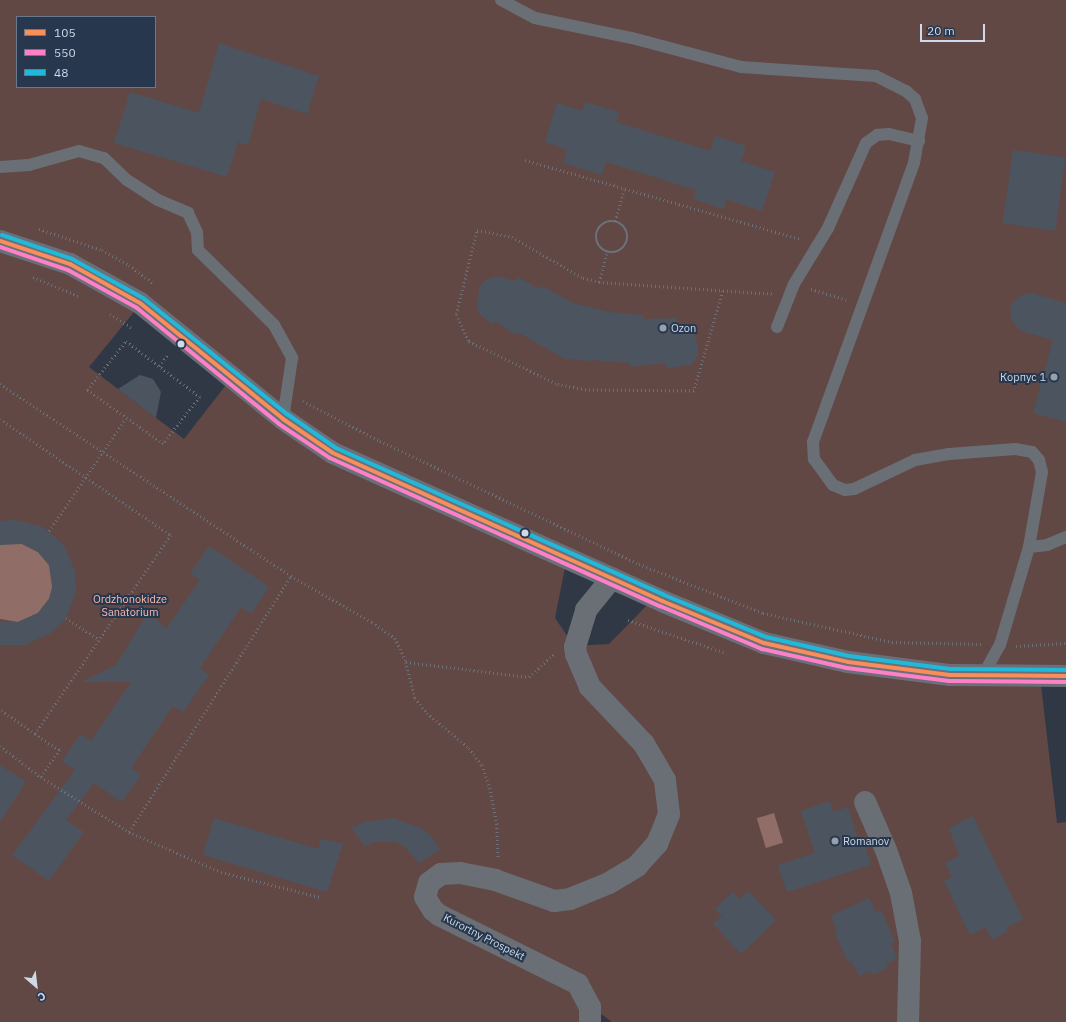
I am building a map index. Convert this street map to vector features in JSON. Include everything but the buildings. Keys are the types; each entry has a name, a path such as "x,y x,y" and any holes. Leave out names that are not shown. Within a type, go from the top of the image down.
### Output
{"main road":[{"path":"0,241 70,264 140,303 283,419 333,453 612,578 764,643 848,662 982,677 1066,677"}],"street":[{"path":"576,654 575,646 586,610 612,578"},
{"name":"Kurortny Prospekt","path":"576,654 590,687 644,744 665,780 669,814 657,844 637,866 584,894 554,901 495,880 460,873 441,874 429,883 425,897 433,910 439,915 578,984 590,1007 590,1022"},
{"path":"865,802 886,850 900,893 910,941 908,1022"}],"lane":[{"path":"501,0 535,18 632,38 741,67 876,76 906,90 915,99 922,118 914,163 813,442 814,459 822,472 833,485 845,490 854,489 915,460 964,453 1015,449 1032,452 1039,460 1042,472 1029,546 1000,645 982,677"},
{"path":"777,327 794,284 819,244 866,143 877,135 889,134 919,141"},
{"path":"0,167 29,165 78,151 104,158 133,184 158,200 188,213 197,232 198,250 274,325 292,358 283,419"},
{"path":"1029,546 1047,545 1066,537"}],"path":[{"path":"525,160 819,244"},
{"path":"615,221 624,189"},
{"path":"615,221 626,228 628,242 620,251 607,252 597,243 597,232 603,224 615,221"},
{"path":"723,291 694,391 586,390 556,384 468,341 456,314 477,230 512,236 583,278 599,282 774,294 794,284 862,304"},
{"path":"599,282 607,252"},
{"path":"126,341 159,366 200,397 163,444 125,419 87,390 126,341"},
{"path":"159,366 168,354"},
{"path":"0,384 291,576 372,622 395,638 406,662 414,698 427,713 469,748 482,765 490,788 496,824 498,854 495,880"},
{"path":"0,419 171,535 35,734"},
{"path":"49,531 84,476 125,419"},
{"path":"558,526 639,564 763,613 892,642 1035,647 1066,643"},
{"path":"129,832 291,576"},
{"path":"66,618 100,640"},
{"path":"406,662 529,678 554,655 576,654"},
{"path":"0,710 60,750 42,777"},
{"path":"0,746 42,777 129,832 221,872 320,897"}],"green space":[{"name":"Ordzhonokidze Sanatorium","path":"0,0 1066,0 1066,675 1040,676 1057,823 1066,822 1066,1022 612,1022 590,1006 590,1022 0,1022","holes":["138,307 233,376 184,439 89,367","567,557 656,596 609,644 574,646 555,618"]}],"shaded area":[{"path":"22,544 38,552 49,565 53,587 49,599 38,613 18,622 0,619 0,545"},
{"path":"774,813 783,843 766,848 757,818"}],"transit line":[{"name":"48","path":"2,235 72,259 143,298 287,414 336,448 664,595 766,637 849,656 950,669 1066,670"},
{"name":"105","path":"0,241 70,264 140,303 283,419 333,453 662,601 764,643 848,662 950,675 1066,676"},
{"name":"550","path":"0,247 68,270 137,308 279,424 330,458 660,606 762,649 847,668 949,681 1066,682"}],"place":[{"name":"Ozon","path":"663,328"},
{"name":"Корпус 1","path":"1054,377"},
{"name":"Romanov","path":"835,841"}]}
